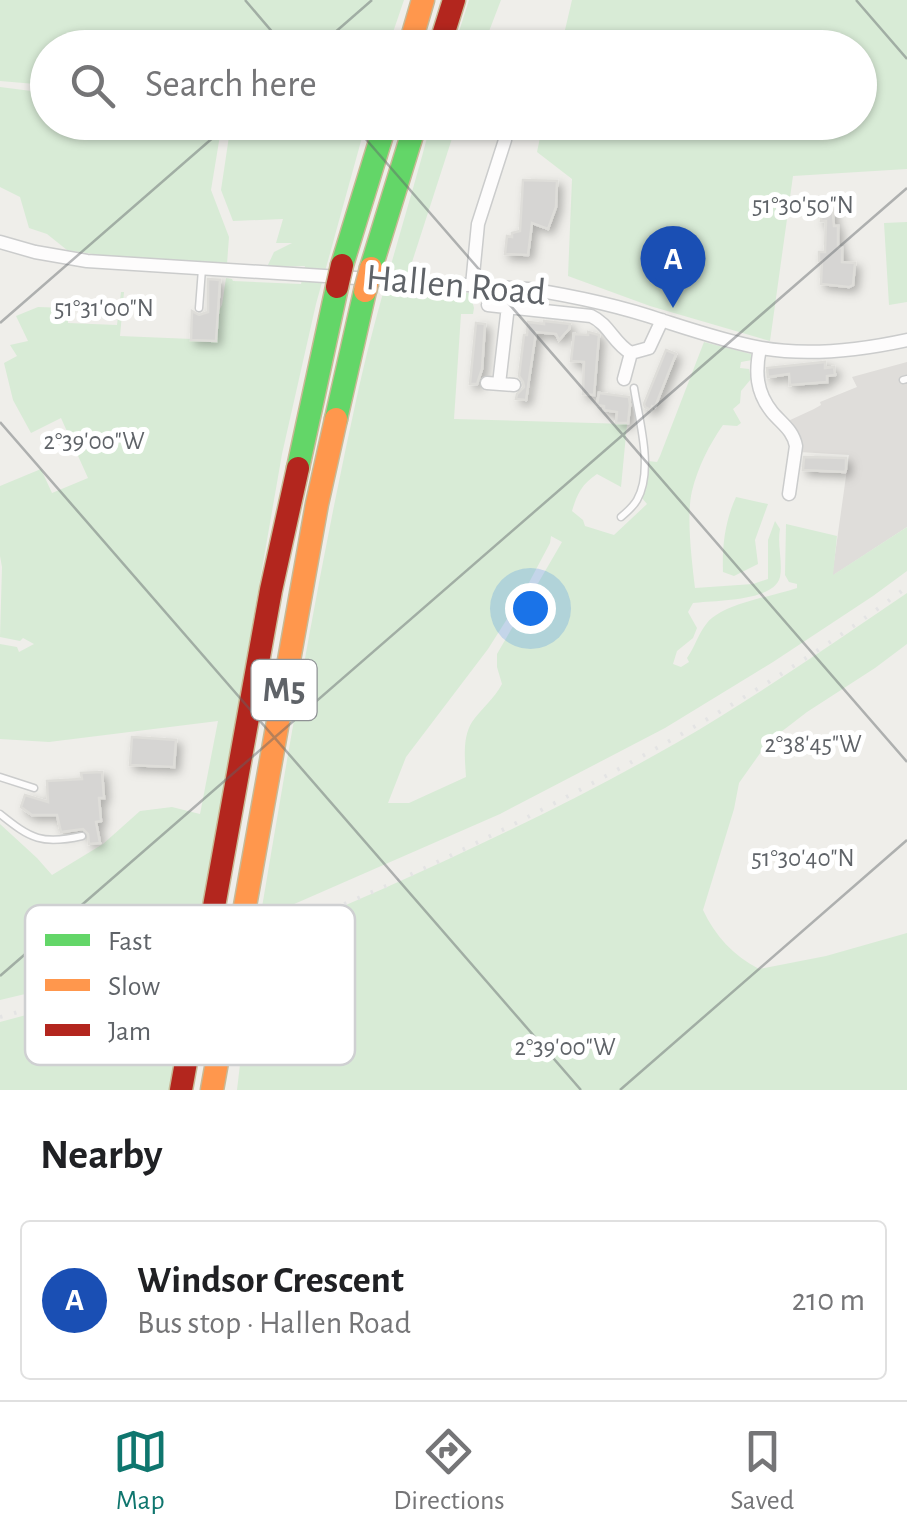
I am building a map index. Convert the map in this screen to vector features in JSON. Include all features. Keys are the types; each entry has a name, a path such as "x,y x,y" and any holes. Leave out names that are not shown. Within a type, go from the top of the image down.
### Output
{"highway":[{"path":"414,30 423,0"},
{"path":"445,30 454,0"},
{"name":"M5","path":"214,905 271,590 340,276 381,140"},
{"name":"M5","path":"245,905 317,504 371,268 410,140"},
{"name":"M5","path":"181,1090 186,1065"},
{"name":"M5","path":"212,1090 216,1065"}],"street":[{"path":"472,285 478,224 505,140"},
{"name":"Hallen Road","path":"0,242 74,259 552,292 760,348 824,350 907,340"},
{"path":"488,305 591,316 603,323 620,347 630,353 649,348 662,320"},
{"path":"500,384 508,306"},
{"path":"760,348 755,376 758,386 770,410 795,439 788,494"},
{"path":"624,383 630,353"}],"lane":[{"path":"199,308 202,268"},
{"path":"621,517 640,493 644,469 644,451 624,383"},
{"path":"0,777 34,788"},
{"path":"0,814 40,840 62,841 82,836"}],"shaded area":[{"path":"907,362 907,527 832,576 849,455 799,452 800,439 788,421 857,387 852,377"}],"green space":[{"path":"0,0 404,0 394,30 30,30 30,84 0,81"},
{"path":"469,0 501,0 490,30 459,30"},
{"path":"572,0 907,0 907,169 793,176 770,341 650,306 568,276 572,179 537,152 539,140 877,140 877,30 565,30"},
{"path":"0,87 30,91 30,140 219,140 211,190 229,237 227,264 67,250 47,234 29,228 20,197 0,187"},
{"path":"228,140 361,140 316,304 282,454 203,905 25,905 25,994 0,1000 0,824 52,875 103,844 140,811 172,807 200,814 218,721 49,742 0,739 0,644 17,647 19,652 34,644 23,638 20,641 0,637 0,486 41,469 52,493 88,478 61,418 31,433 13,400 4,363 17,356 10,345 28,341 16,316 38,307 68,308 68,323 117,325 124,292 120,336 216,340 226,278 301,284 305,266 267,267 274,252 292,243 276,243 283,219 233,221 221,190"},
{"path":"426,140 452,140 403,290 470,293 473,314 461,314 454,419 627,424 621,487 597,474 576,499 572,511 585,526 614,535 647,504 642,498 648,461 657,462 660,456 704,342 751,354 752,360 741,362 740,368 749,369 751,379 733,409 741,423 723,425 704,457 692,491 690,526 695,588 753,584 768,579 768,540 775,521 780,529 780,577 767,591 755,595 693,603 688,612 697,628 693,638 677,651 673,664 681,667 689,662 687,658 701,632 715,616 797,588 785,575 786,524 837,536 833,575 907,527 907,571 773,662 665,728 500,814 292,905 262,905 306,652 375,321","holes":["551,536 562,542 497,654 502,684 469,728 466,777 409,803 388,803 406,757 488,649 524,592"]},
{"path":"907,222 907,302 889,305 884,223"},
{"path":"736,497 768,504 755,540 758,564 734,576 723,572 723,553"},
{"path":"907,593 907,644 768,742 739,783 703,910 726,944 759,969 826,956 907,933 907,1090 237,1090 240,1065 355,1065 355,905 346,905 469,850 627,771 794,669"},
{"path":"25,1015 25,1065 175,1065 170,1090 0,1090 0,1022"}],"building":[{"path":"523,180 557,181 556,207 548,229 532,223 528,255 505,254 507,236 520,231"},
{"path":"826,204 832,204 842,262 855,263 853,285 849,287 821,284 819,252 825,252 826,221 821,221"},
{"path":"208,279 220,280 216,341 191,340 192,311 199,315 208,312"},
{"path":"528,322 570,324 569,329 559,340 556,334 536,332 526,400 516,399 524,387 519,376"},
{"path":"476,323 485,324 482,369 477,384 470,384"},
{"path":"574,334 599,335 594,395 583,394 584,362 571,361"},
{"path":"666,350 676,354 651,410 644,404"},
{"path":"825,362 825,368 834,367 835,375 827,376 827,382 790,385 789,374 768,377 767,368"},
{"path":"599,393 629,397 628,423 616,423 617,412 597,405"},
{"path":"804,457 846,458 846,469 803,470"},
{"path":"132,737 176,740 174,767 130,765"},
{"path":"102,772 104,798 99,798 101,821 96,822 100,843 89,844 83,829 61,832 57,815 32,815 21,807 25,795 48,802 47,781 82,779 81,773"}],"railway":[{"path":"341,905 422,869 643,756 822,648 907,587"},
{"path":"0,1017 25,1010"}],"traffic: fast":[{"path":"342,265 380,140"},
{"path":"371,268 410,140"},
{"path":"298,468 337,287"},
{"path":"336,419 365,291"}],"traffic: slow":[{"path":"414,30 423,0"},
{"path":"365,291 371,268"},
{"path":"245,905 317,504 336,419"},
{"path":"212,1090 216,1065"}],"traffic: jam":[{"path":"445,30 454,0"},
{"path":"337,287 342,265"},
{"path":"214,905 271,590 298,468"},
{"path":"181,1090 186,1065"}],"place":[{"name":"Windsor Crescent","path":"673,308"}]}
